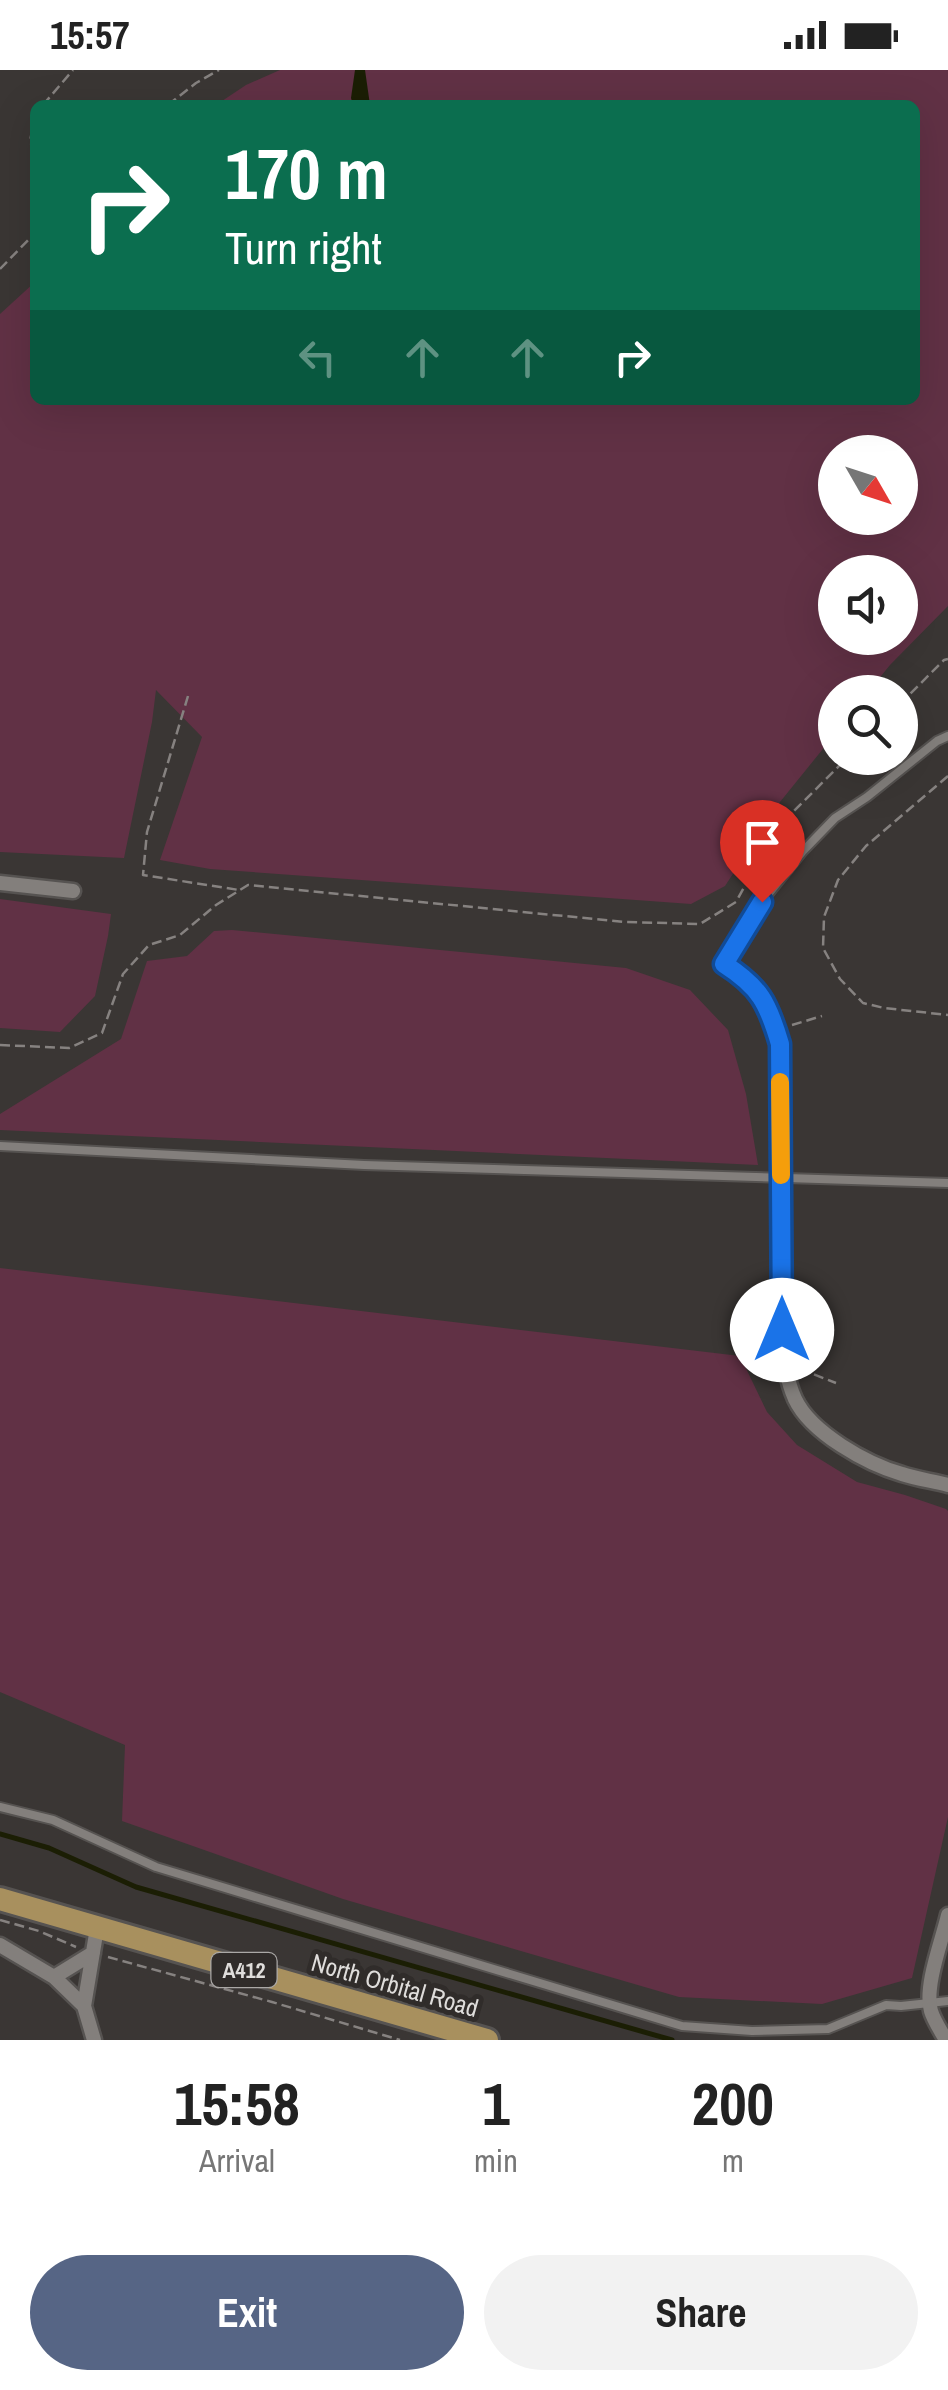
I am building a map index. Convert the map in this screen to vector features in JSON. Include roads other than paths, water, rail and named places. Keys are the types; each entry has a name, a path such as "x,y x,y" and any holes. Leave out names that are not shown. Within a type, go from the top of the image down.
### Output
{"main road":[{"name":"North Orbital Road","path":"0,1899 487,2040"}],"street":[{"path":"0,884 72,891"},
{"path":"724,964 745,978 764,1000 778,1037 782,1330 784,1363 795,1398 804,1413 851,1452 899,1474 948,1486"},
{"path":"946,2040 930,2002 948,1916"},
{"path":"94,2040 84,2006 97,1928"},
{"path":"0,1945 54,1977 84,2006"},
{"path":"54,1977 92,1953"}],"lane":[{"path":"724,964 762,902 803,851 836,818 948,736"},
{"path":"0,1146 364,1165 948,1184"},
{"path":"0,1807 53,1820 156,1867 682,2026 752,2031 828,2029 886,2005 948,2001"}],"waterway":[{"path":"0,1834 49,1848 136,1887 672,2040"}]}
